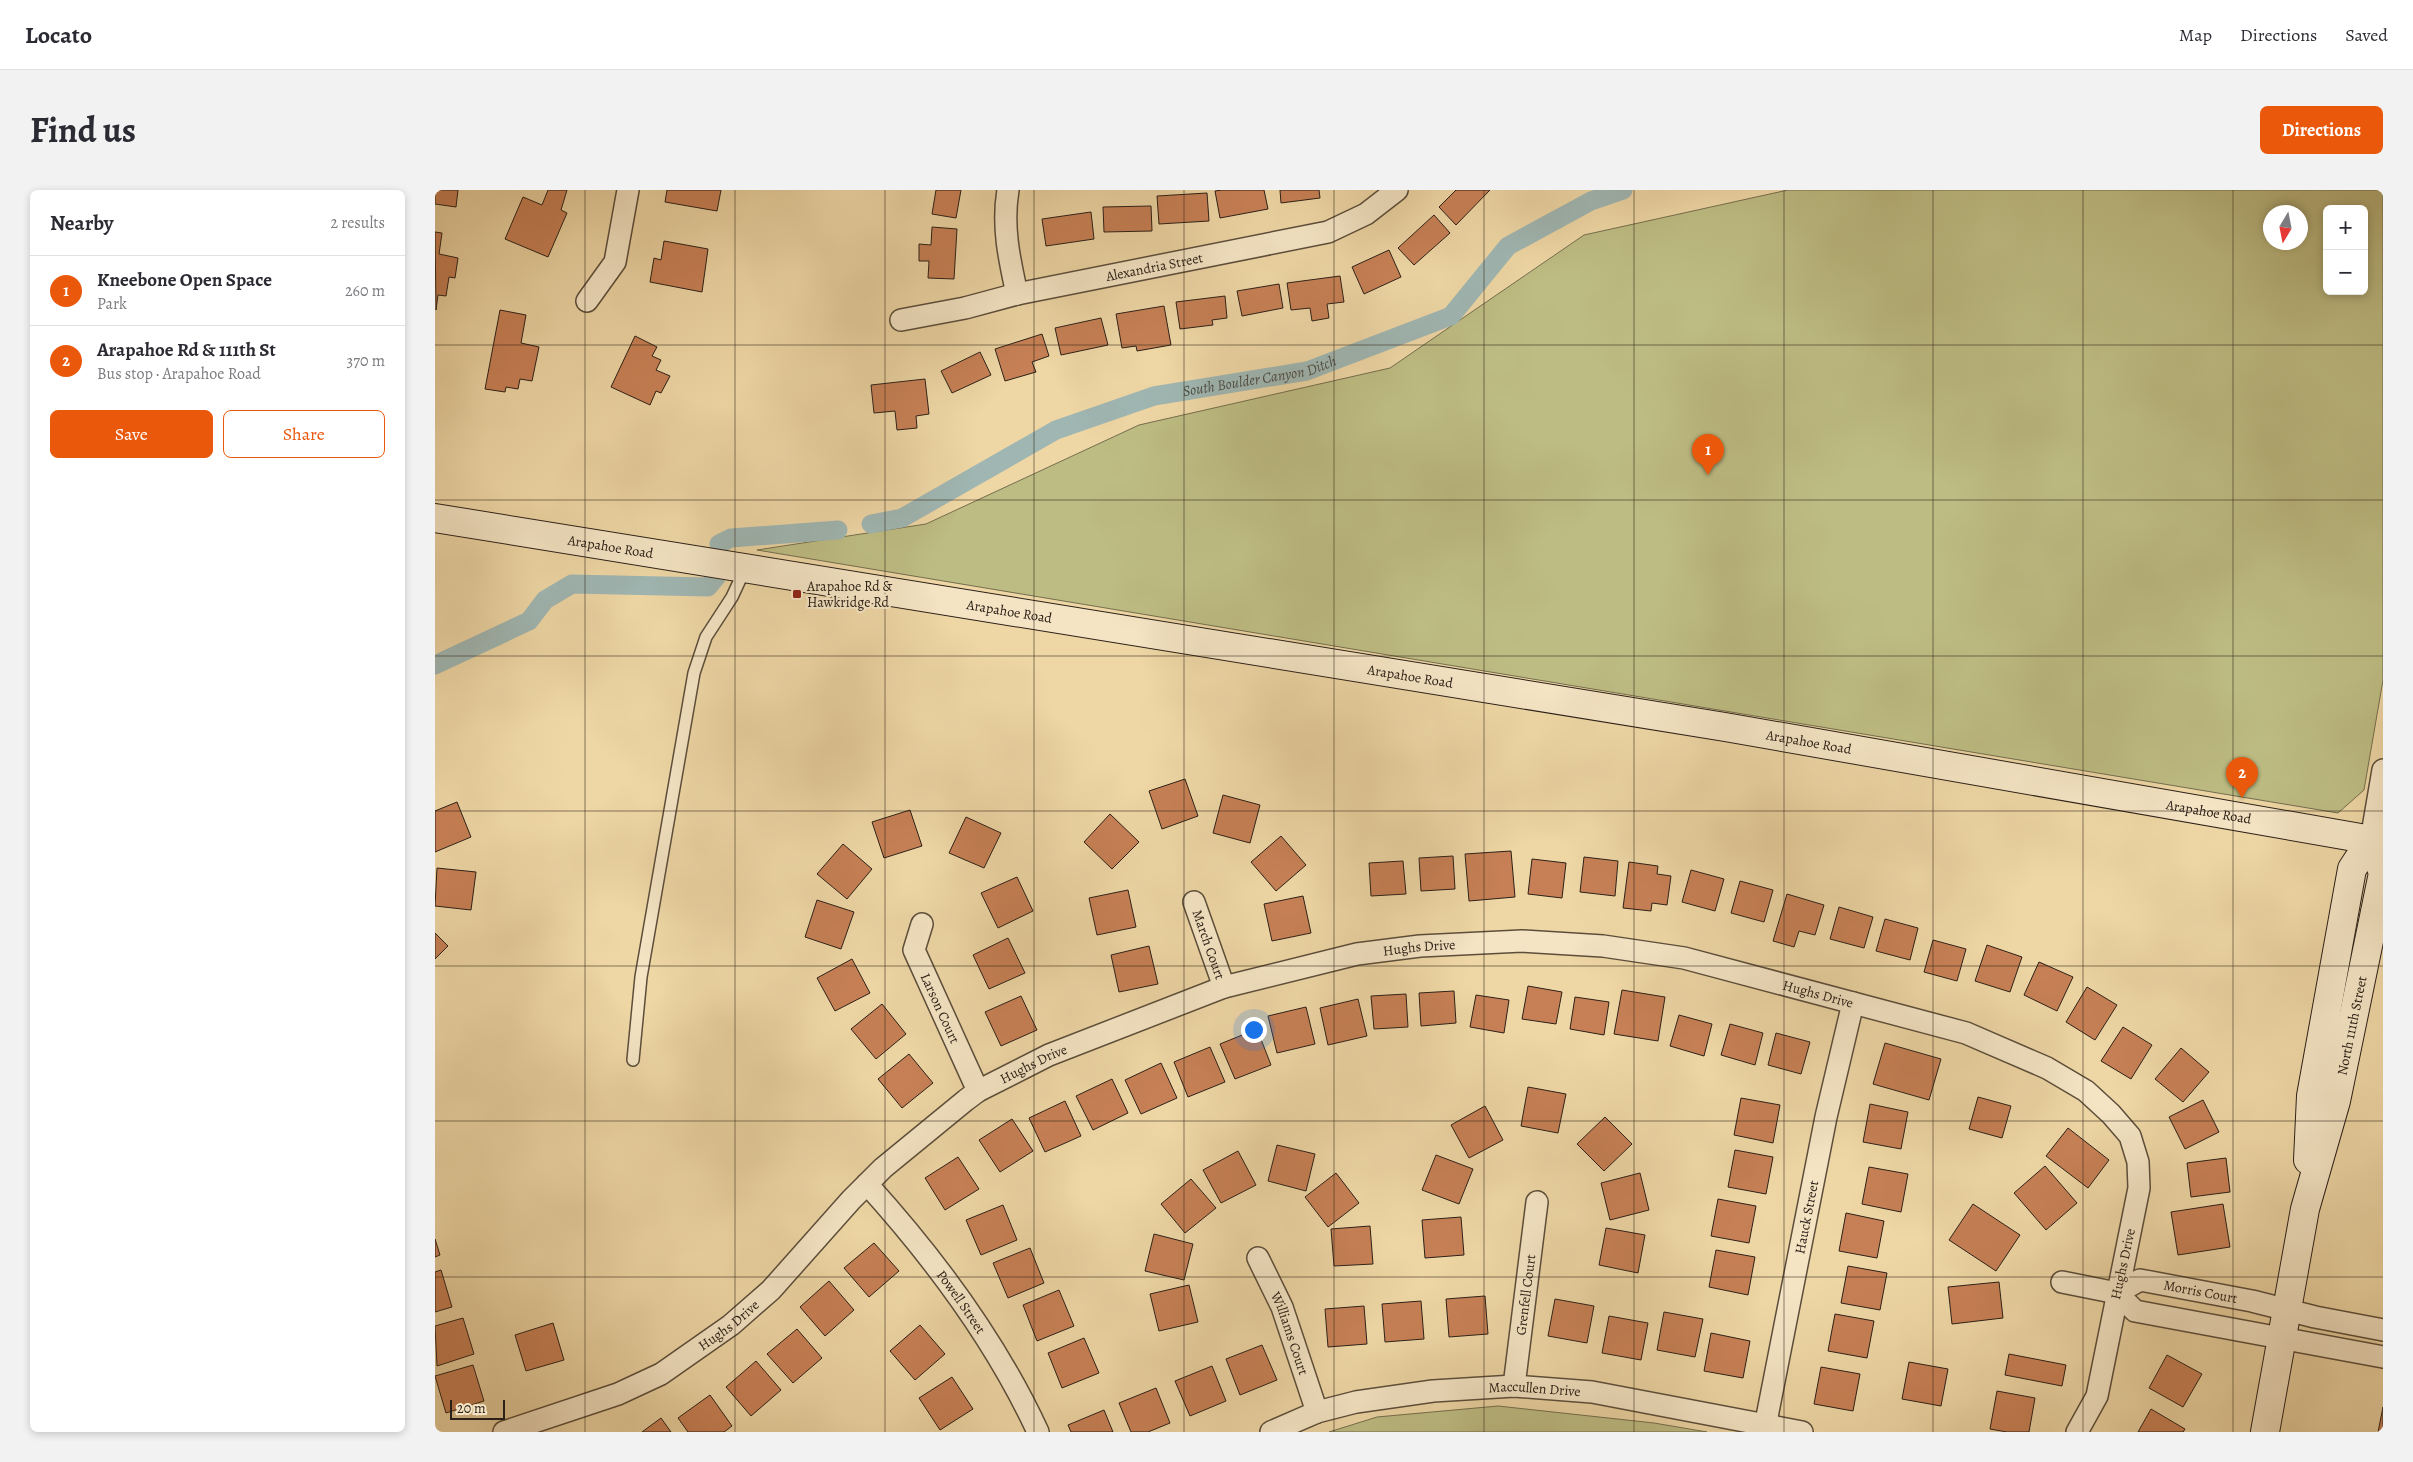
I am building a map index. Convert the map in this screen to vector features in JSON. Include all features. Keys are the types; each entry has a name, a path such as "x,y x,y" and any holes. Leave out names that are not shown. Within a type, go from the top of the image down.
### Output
{"main road":[{"name":"Arapahoe Road","path":"435,518 1725,727 2377,841"},
{"name":"North 111th Street","path":"2265,1432 2305,1209 2311,1096 2352,869 2377,841"}],"street":[{"path":"587,301 615,262 628,190"},
{"path":"1008,190 1005,210 1007,250 1017,294"},
{"name":"Alexandria Street","path":"901,320 965,308 1017,294 1328,232 1366,214 1397,190"},
{"name":"North 111th Street","path":"2377,841 2383,770"},
{"name":"March Court","path":"1194,902 1224,987"},
{"name":"Larson Court","path":"922,924 914,950 978,1091"},
{"name":"Hughs Drive","path":"504,1432 618,1394 669,1368 731,1325 771,1290 883,1168 978,1091 1049,1055 1224,987 1357,954 1420,946 1522,941 1603,946 1683,958 1853,1003 1975,1037 2047,1068 2086,1091 2111,1114 2130,1136 2139,1162 2139,1188 2097,1396 2077,1432"},
{"name":"Hauck Street","path":"1765,1429 1826,1117 1853,1003"},
{"name":"Powell Street","path":"867,1184 928,1254 979,1328 1038,1432"},
{"name":"Grenfell Court","path":"1514,1386 1537,1202"},
{"name":"Williams Court","path":"1258,1258 1283,1307 1317,1412"},
{"name":"Morris Court","path":"2117,1293 2141,1280 2252,1301 2286,1311 2383,1330"},
{"path":"2062,1282 2117,1293 2135,1312 2383,1357"},
{"name":"Maccullen Drive","path":"1271,1432 1317,1412 1356,1402 1433,1391 1514,1386 1592,1392 1765,1429 1802,1432"}],"lane":[{"path":"633,1060 641,977 694,673 706,637 735,592 745,568"}],"shaded area":[{"path":"1788,190 2383,190 2383,680 2364,790 2338,813 757,550 926,524 1139,425 1390,368 1584,235"},
{"path":"1498,1406 1654,1423 1707,1432 1329,1432 1377,1417"}],"building":[{"path":"435,190 458,190 456,207 435,204"},
{"path":"548,190 567,190 561,210 567,213 548,257 505,239 523,197 542,205"},
{"path":"667,190 721,190 717,211 665,202"},
{"path":"936,190 961,190 956,218 932,214"},
{"path":"1264,190 1268,209 1220,218 1215,191"},
{"path":"1280,190 1319,190 1320,198 1281,203"},
{"path":"1456,190 1490,190 1456,225 1439,207"},
{"path":"1207,193 1209,221 1159,224 1157,196"},
{"path":"1151,206 1152,231 1104,232 1103,207"},
{"path":"1091,212 1094,239 1046,246 1042,219"},
{"path":"1434,215 1450,233 1414,265 1398,248"},
{"path":"932,227 957,229 954,279 928,278 929,261 919,261 919,244 931,245"},
{"path":"435,232 442,233 439,254 458,258 455,278 449,277 446,296 438,295 436,310"},
{"path":"664,241 708,249 702,292 650,282 654,258 661,260"},
{"path":"1389,250 1401,277 1364,294 1352,267"},
{"path":"1340,276 1344,302 1327,304 1329,318 1312,321 1310,308 1291,310 1287,283"},
{"path":"1279,284 1283,308 1242,316 1237,291"},
{"path":"1225,296 1227,318 1212,320 1213,325 1180,329 1176,302"},
{"path":"1164,306 1171,345 1137,351 1136,346 1122,348 1116,314"},
{"path":"500,310 526,315 521,343 539,347 532,381 520,379 518,389 506,387 505,392 485,389"},
{"path":"1101,318 1108,345 1061,355 1055,328"},
{"path":"1042,334 1049,356 1032,362 1036,372 1005,381 995,349"},
{"path":"635,336 657,347 652,356 661,360 656,370 670,376 661,393 656,391 650,405 611,387"},
{"path":"980,352 991,375 952,393 941,371"},
{"path":"925,379 929,414 916,416 917,428 897,430 895,411 874,413 871,385"},
{"path":"1185,779 1198,816 1162,829 1149,791"},
{"path":"1223,795 1260,805 1250,843 1213,833"},
{"path":"457,802 471,837 435,852 435,811"},
{"path":"910,810 922,846 884,858 872,822"},
{"path":"1110,814 1139,842 1112,869 1084,842"},
{"path":"966,817 1001,833 984,868 949,853"},
{"path":"1281,836 1306,865 1276,891 1251,862"},
{"path":"843,844 872,869 847,899 817,874"},
{"path":"1511,851 1515,897 1469,901 1465,854"},
{"path":"1453,856 1455,889 1421,891 1419,858"},
{"path":"1584,857 1618,861 1615,896 1580,892"},
{"path":"1532,859 1566,863 1562,898 1528,894"},
{"path":"1403,861 1406,894 1371,896 1369,863"},
{"path":"1629,862 1658,866 1657,874 1671,876 1667,905 1652,903 1651,911 1623,908"},
{"path":"437,868 476,872 471,910 435,906"},
{"path":"1691,870 1724,879 1715,911 1682,902"},
{"path":"1017,877 1033,911 998,928 981,893"},
{"path":"1740,881 1773,890 1764,922 1731,913"},
{"path":"1128,890 1136,927 1097,935 1089,898"},
{"path":"1787,894 1824,905 1815,935 1799,931 1794,947 1773,941"},
{"path":"1303,896 1311,933 1272,941 1264,904"},
{"path":"817,900 854,912 841,949 805,937"},
{"path":"1839,907 1873,917 1864,948 1830,939"},
{"path":"1885,919 1918,928 1910,960 1876,951"},
{"path":"435,933 448,946 435,959"},
{"path":"1008,938 1025,973 989,989 973,955"},
{"path":"1933,940 1966,949 1957,981 1924,972"},
{"path":"1987,945 2022,957 2010,992 1975,981"},
{"path":"1149,946 1158,984 1119,992 1111,955"},
{"path":"852,959 870,993 835,1011 817,978"},
{"path":"2039,962 2073,977 2057,1011 2024,995"},
{"path":"1528,986 1562,992 1556,1024 1522,1019"},
{"path":"2087,987 2117,1005 2095,1040 2066,1022"},
{"path":"1622,990 1665,997 1658,1041 1614,1034"},
{"path":"1454,991 1456,1023 1421,1026 1419,993"},
{"path":"1406,994 1408,1027 1374,1029 1371,996"},
{"path":"1476,995 1509,1000 1504,1033 1470,1027"},
{"path":"1021,996 1037,1030 1001,1046 985,1012"},
{"path":"1575,997 1609,1002 1604,1035 1570,1029"},
{"path":"1358,999 1367,1036 1328,1045 1320,1008"},
{"path":"882,1004 906,1034 876,1059 851,1029"},
{"path":"1306,1007 1315,1044 1277,1053 1268,1016"},
{"path":"1679,1015 1712,1024 1704,1056 1670,1046"},
{"path":"1730,1024 1763,1033 1755,1065 1721,1055"},
{"path":"2123,1027 2152,1045 2131,1079 2101,1061"},
{"path":"1257,1029 1271,1065 1235,1079 1220,1044"},
{"path":"1776,1033 1810,1042 1801,1074 1768,1065"},
{"path":"1885,1043 1941,1059 1929,1100 1873,1084"},
{"path":"1210,1047 1225,1082 1188,1097 1174,1062"},
{"path":"2181,1048 2209,1072 2183,1102 2155,1079"},
{"path":"909,1054 933,1083 902,1108 878,1079"},
{"path":"1161,1063 1177,1098 1141,1114 1125,1080"},
{"path":"1112,1079 1128,1113 1093,1130 1076,1096"},
{"path":"1528,1087 1566,1094 1558,1133 1521,1126"},
{"path":"1978,1097 2011,1106 2002,1138 1969,1129"},
{"path":"1741,1098 1780,1105 1773,1143 1734,1135"},
{"path":"2203,1100 2219,1132 2185,1149 2169,1117"},
{"path":"1065,1101 1081,1136 1045,1152 1029,1118"},
{"path":"1870,1104 1908,1112 1901,1149 1863,1142"},
{"path":"1485,1106 1503,1140 1469,1158 1451,1125"},
{"path":"1605,1117 1632,1144 1604,1171 1577,1144"},
{"path":"1012,1119 1033,1151 1000,1172 979,1140"},
{"path":"2068,1128 2109,1160 2088,1188 2046,1156"},
{"path":"1277,1145 1315,1154 1306,1191 1268,1181"},
{"path":"1735,1150 1773,1157 1766,1194 1728,1187"},
{"path":"1238,1151 1256,1185 1221,1203 1203,1170"},
{"path":"1436,1155 1473,1169 1459,1204 1422,1190"},
{"path":"958,1157 979,1189 945,1210 925,1178"},
{"path":"2226,1158 2230,1192 2191,1197 2187,1163"},
{"path":"2045,1166 2077,1203 2046,1230 2014,1193"},
{"path":"1869,1167 1908,1174 1901,1212 1862,1204"},
{"path":"1336,1173 1359,1203 1328,1227 1305,1197"},
{"path":"1640,1173 1649,1210 1610,1220 1601,1183"},
{"path":"1191,1179 1216,1208 1185,1233 1161,1204"},
{"path":"1718,1199 1756,1206 1749,1243 1711,1236"},
{"path":"1973,1204 2020,1235 1996,1271 1949,1240"},
{"path":"2223,1204 2230,1247 2178,1255 2171,1212"},
{"path":"1003,1205 1017,1240 981,1255 966,1220"},
{"path":"1846,1213 1884,1221 1877,1258 1839,1251"},
{"path":"1461,1217 1464,1255 1425,1258 1422,1220"},
{"path":"1370,1226 1373,1264 1334,1266 1331,1229"},
{"path":"1606,1228 1645,1235 1638,1273 1599,1265"},
{"path":"1154,1234 1193,1244 1184,1280 1145,1271"},
{"path":"435,1239 440,1255 435,1257"},
{"path":"874,1243 899,1271 869,1297 844,1268"},
{"path":"1030,1248 1044,1283 1008,1298 993,1263"},
{"path":"1716,1250 1755,1257 1748,1295 1709,1287"},
{"path":"1848,1266 1887,1273 1880,1310 1841,1303"},
{"path":"441,1270 452,1307 435,1312 435,1272"},
{"path":"829,1281 854,1310 825,1336 800,1307"},
{"path":"1999,1282 2003,1318 1952,1324 1948,1287"},
{"path":"1189,1285 1198,1322 1159,1331 1150,1294"},
{"path":"1059,1290 1074,1326 1037,1341 1023,1305"},
{"path":"1485,1296 1488,1334 1449,1337 1446,1299"},
{"path":"1555,1299 1594,1306 1587,1343 1548,1336"},
{"path":"1421,1301 1424,1339 1385,1342 1382,1304"},
{"path":"1364,1306 1367,1344 1328,1347 1325,1309"},
{"path":"1664,1312 1703,1319 1695,1357 1657,1350"},
{"path":"1835,1314 1874,1321 1867,1358 1828,1351"},
{"path":"1609,1316 1648,1323 1641,1360 1602,1353"},
{"path":"463,1318 474,1354 437,1366 435,1326"},
{"path":"553,1323 564,1360 526,1371 515,1335"},
{"path":"920,1325 945,1354 915,1380 890,1351"},
{"path":"797,1329 822,1358 793,1383 767,1354"},
{"path":"1711,1333 1750,1341 1743,1378 1704,1371"},
{"path":"1084,1338 1099,1373 1062,1388 1048,1353"},
{"path":"1262,1345 1277,1380 1240,1395 1226,1359"},
{"path":"2009,1354 2066,1365 2062,1386 2005,1375"},
{"path":"2167,1355 2202,1374 2183,1407 2149,1388"},
{"path":"756,1361 781,1390 751,1416 726,1387"},
{"path":"1909,1362 1948,1369 1941,1406 1902,1399"},
{"path":"473,1365 484,1401 446,1413 435,1376"},
{"path":"1212,1366 1226,1401 1190,1416 1175,1381"},
{"path":"1821,1367 1860,1374 1853,1411 1814,1404"},
{"path":"952,1377 973,1409 940,1430 919,1398"},
{"path":"1156,1388 1170,1423 1148,1432 1131,1432 1119,1403"},
{"path":"1997,1391 2035,1398 2029,1432 2007,1432 1990,1429"},
{"path":"710,1395 732,1426 724,1432 688,1432 678,1418"},
{"path":"2383,1407 2383,1432 2378,1432"},
{"path":"2151,1409 2185,1429 2183,1432 2138,1432"},
{"path":"1104,1410 1113,1432 1071,1432 1068,1425"},
{"path":"661,1418 671,1432 642,1432"}],"waterway":[{"name":"South Boulder Canyon Ditch","path":"871,524 902,518 1056,430 1154,396 1307,371 1451,316 1508,246 1591,201 1623,190"},
{"name":"South Boulder Canyon Ditch","path":"719,544 731,538 838,530"},
{"name":"South Boulder Canyon Ditch","path":"435,665 529,621 545,600 572,584 708,587 717,576"}],"place":[{"name":"Kneebone Open Space","path":"1708,475"},
{"name":"Arapahoe Rd & Hawkridge Rd","path":"797,594"},
{"name":"Arapahoe Rd & 111th St","path":"2242,798"}]}
